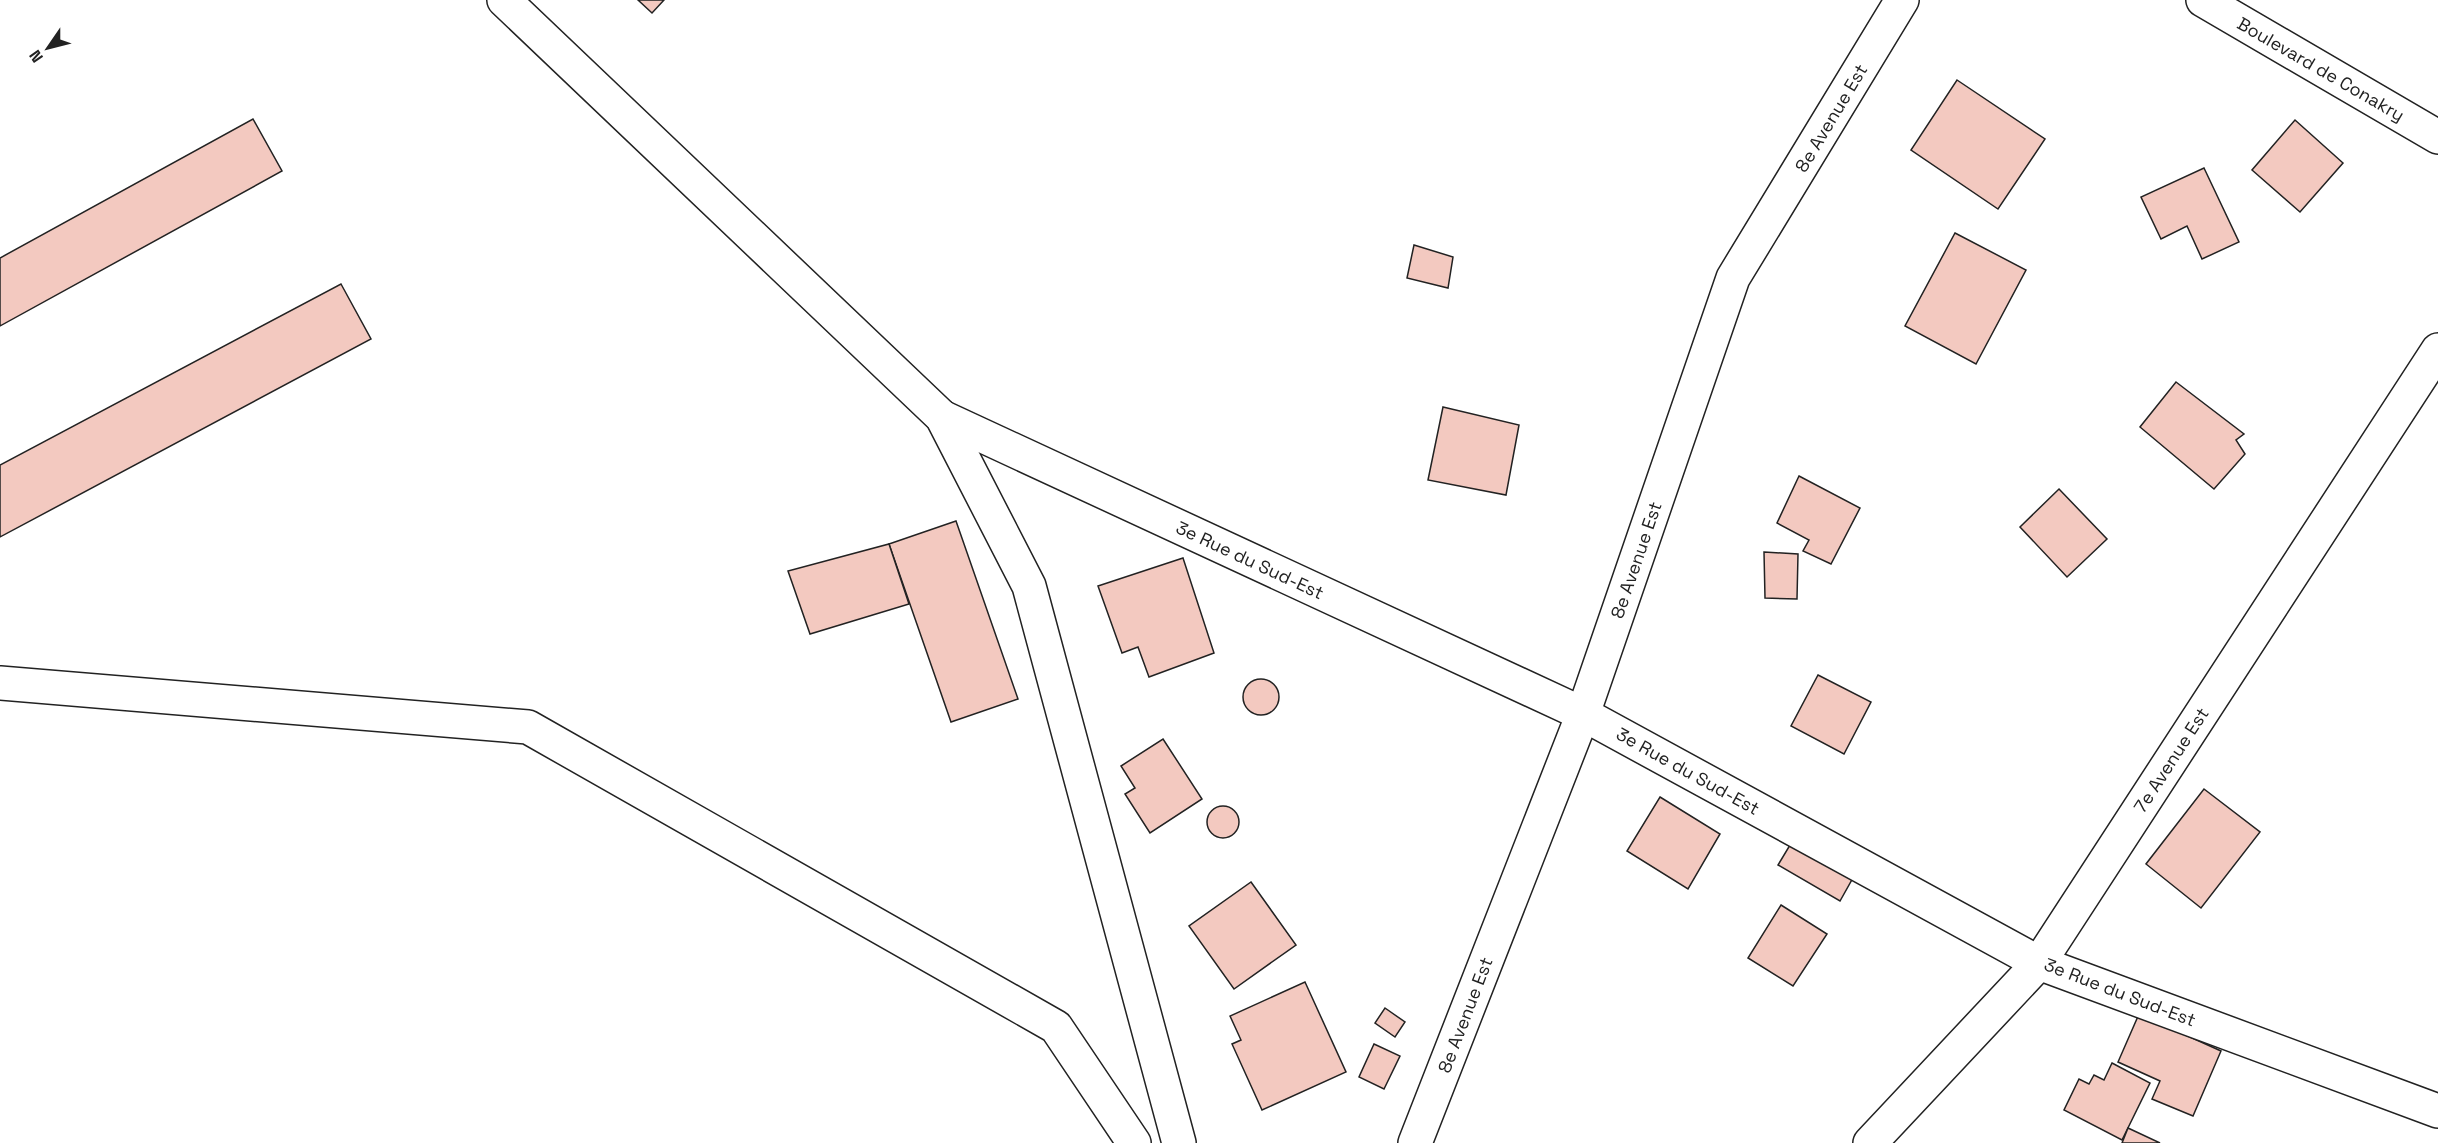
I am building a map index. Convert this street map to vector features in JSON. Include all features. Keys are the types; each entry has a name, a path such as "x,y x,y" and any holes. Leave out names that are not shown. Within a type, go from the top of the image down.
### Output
{"street":[{"path":"504,0 942,417 1029,586 1179,1143"},
{"name":"8e Avenue Est","path":"1415,1143 1583,714 1733,278 1902,0"},
{"name":"Boulevard de Conakry","path":"2203,0 2438,137"},
{"name":"7e Avenue Est","path":"1870,1143 2039,963 2438,350"},
{"name":"3e Rue du Sud-Est","path":"942,417 1583,714 2039,963 2438,1111"},
{"path":"0,683 528,727 1056,1027 1134,1143"}],"building":[{"path":"638,0 664,0 652,13"},
{"path":"1957,80 2045,139 1998,209 1911,150"},
{"path":"253,119 282,171 0,326 0,258"},
{"path":"2295,120 2343,163 2300,212 2252,170"},
{"path":"2204,168 2239,242 2202,259 2187,226 2161,239 2141,197"},
{"path":"1955,233 2026,270 1976,364 1905,326"},
{"path":"1414,245 1453,257 1448,288 1407,278"},
{"path":"341,284 371,339 0,537 0,465"},
{"path":"2176,382 2244,434 2236,440 2245,454 2214,489 2140,427"},
{"path":"1443,407 1519,425 1506,495 1428,480"},
{"path":"1799,476 1860,508 1831,564 1803,551 1809,540 1777,523"},
{"path":"2059,489 2107,539 2067,577 2020,527"},
{"path":"956,521 1018,699 951,722 889,544"},
{"path":"889,544 909,604 810,634 788,571"},
{"path":"1764,552 1798,554 1797,599 1765,598"},
{"path":"1183,558 1214,653 1149,677 1138,647 1122,653 1098,586"},
{"path":"1818,675 1871,702 1844,754 1791,726"},
{"path":"1261,679 1273,685 1279,697 1273,709 1261,715 1249,709 1243,697 1249,685"},
{"path":"1163,739 1202,799 1150,833 1125,794 1135,788 1121,766"},
{"path":"2204,789 2260,832 2201,908 2146,864"},
{"path":"1660,797 1720,834 1688,889 1627,851"},
{"path":"1223,806 1234,811 1239,822 1234,833 1223,838 1212,833 1207,822 1212,811"},
{"path":"1793,840 1854,876 1840,901 1778,865"},
{"path":"1251,882 1296,945 1234,989 1189,926"},
{"path":"1781,905 1827,934 1793,986 1748,958"},
{"path":"1305,982 1346,1072 1262,1110 1232,1044 1241,1040 1230,1016"},
{"path":"1385,1008 1405,1022 1395,1037 1375,1023"},
{"path":"2139,1014 2221,1051 2193,1116 2152,1099 2160,1081 2118,1062"},
{"path":"1374,1044 1400,1056 1384,1089 1359,1077"},
{"path":"2112,1063 2150,1083 2122,1140 2064,1110 2079,1079 2089,1084 2094,1075 2104,1080"},
{"path":"2128,1128 2160,1143 2122,1143"}]}
